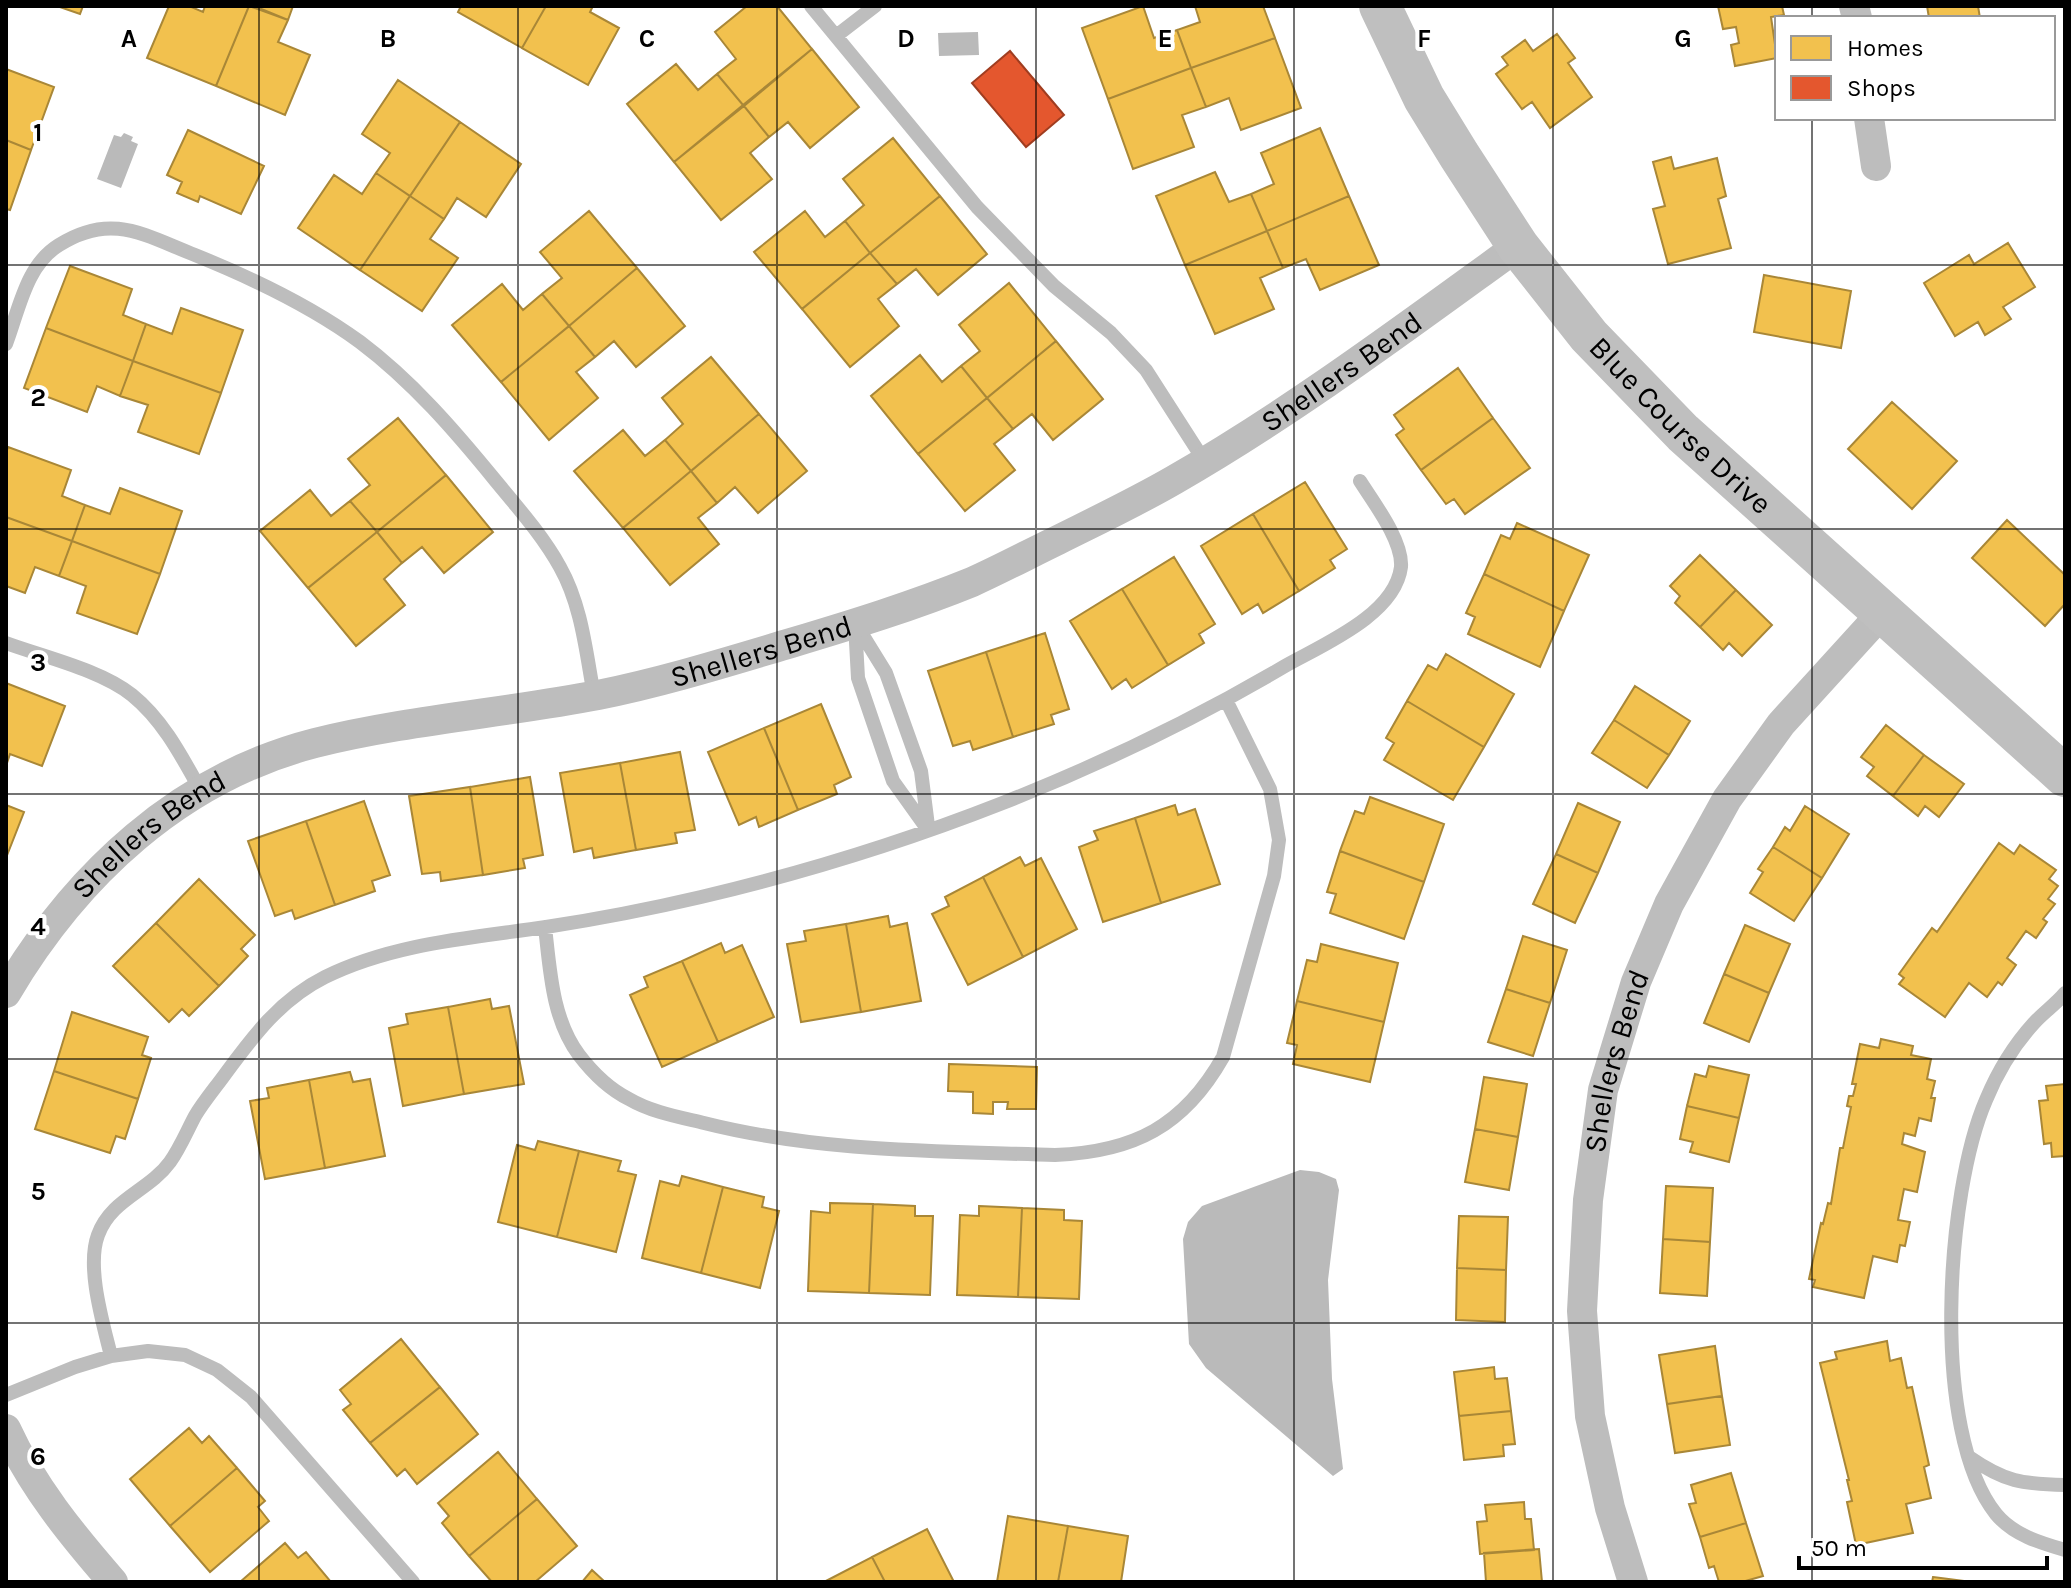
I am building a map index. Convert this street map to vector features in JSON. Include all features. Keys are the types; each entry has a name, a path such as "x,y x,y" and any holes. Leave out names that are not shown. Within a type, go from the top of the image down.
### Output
{"main road":[{"name":"Blue Course Drive","path":"1380,6 1424,98 1518,246 1589,336 1631,382 1763,506 2065,776"}],"street":[{"path":"1869,120 1876,166"},
{"name":"Shellers Bend","path":"6,993 49,926 104,863 138,832 236,772 313,744 594,695 721,664 855,624 973,581 1170,483 1205,462 1285,412 1518,246"},
{"name":"Shellers Bend","path":"1633,1582 1610,1508 1590,1416 1582,1311 1588,1200 1603,1090 1641,969 1669,904 1727,799 1781,724 1882,613"},
{"path":"6,1429 39,1489 113,1582"}],"lane":[{"path":"811,6 977,207 1054,286 1111,333 1146,370 1205,462"},
{"path":"836,36 875,6"},
{"path":"6,344 30,279 40,261 68,240 102,227 132,230 220,265 303,306 360,342 418,392 531,524 560,567 575,600 594,695"},
{"path":"111,1356 94,1259 96,1239 103,1224 114,1208 157,1178 172,1159 197,1113 265,1022 301,992 322,978 361,961 399,951 700,897 786,875 928,830 1074,774 1226,700 1363,620 1383,604 1395,585 1401,565 1398,546 1360,481"},
{"path":"855,624 858,678 893,781 928,830"},
{"path":"855,624 886,673 921,771 928,830"},
{"path":"6,643 98,676 131,694 173,742 201,791"},
{"path":"545,927 555,1000 563,1025 577,1053 600,1079 629,1100 673,1116 723,1128 833,1146 1055,1155 1115,1148 1145,1137 1170,1122 1195,1100 1223,1057 1274,876 1279,840 1270,789 1226,700"},
{"path":"2065,993 2016,1044 1984,1102 1961,1196 1952,1289 1951,1360 1968,1457 1976,1480 1998,1517 2033,1540 2065,1550"},
{"path":"6,1395 111,1356 148,1351 185,1355 217,1370 251,1397 413,1582"},
{"path":"1968,1457 1996,1475 2009,1479 2065,1485"}],"shaded area":[{"path":"978,32 979,55 939,56 938,33"},
{"path":"124,133 133,137 131,141 138,144 121,188 97,179 114,135 121,137"},
{"path":"1300,1170 1319,1172 1336,1179 1339,1190 1328,1280 1332,1379 1343,1469 1333,1476 1206,1368 1189,1344 1183,1239 1188,1222 1202,1206"}],"building: Homes":[{"path":"57,6 83,6 80,14"},
{"path":"169,6 189,6 203,12 205,6 249,6 216,86 147,58"},
{"path":"249,6 288,20 278,42 310,55 285,115 216,86"},
{"path":"254,6 293,6 288,20"},
{"path":"461,6 546,6 522,48 458,12"},
{"path":"546,6 593,6 590,12 619,28 588,85 522,48"},
{"path":"747,6 777,6 812,49 743,105 717,74 736,59 715,32"},
{"path":"1143,6 1154,38 1177,30 1191,68 1108,99 1082,28"},
{"path":"1195,6 1263,6 1275,38 1191,68 1177,30 1200,22"},
{"path":"1718,6 1782,6 1784,15 1771,17 1775,58 1735,66 1731,45 1739,43 1736,27 1723,29"},
{"path":"1927,6 1978,6 1980,16 1929,16"},
{"path":"1557,34 1575,58 1568,63 1592,97 1550,128 1532,102 1522,109 1496,74 1508,65 1502,57 1525,40 1533,51"},
{"path":"1275,38 1301,108 1241,130 1229,98 1206,107 1191,68"},
{"path":"812,49 859,107 810,148 788,122 769,137 744,106"},
{"path":"676,64 698,90 717,74 743,105 674,162 627,104"},
{"path":"1191,68 1206,107 1182,115 1194,147 1133,169 1108,99"},
{"path":"6,69 54,87 31,150 6,140"},
{"path":"398,80 460,122 410,196 376,173 390,153 362,134"},
{"path":"744,106 769,137 750,153 772,179 721,220 674,162"},
{"path":"460,122 521,164 486,217 457,198 444,219 410,196"},
{"path":"1320,128 1349,196 1267,231 1251,194 1274,184 1261,153"},
{"path":"188,130 264,166 241,214 200,196 198,202 177,193 182,182 167,175"},
{"path":"893,138 940,196 870,253 845,221 864,205 843,179"},
{"path":"6,140 31,150 10,210 6,209"},
{"path":"1671,157 1674,169 1717,158 1726,196 1718,199 1731,248 1668,264 1653,209 1665,206 1653,162"},
{"path":"1215,172 1229,202 1251,194 1267,231 1185,265 1156,196"},
{"path":"376,173 410,196 360,270 298,228 334,175 362,194"},
{"path":"410,196 444,219 430,239 458,258 422,311 360,270"},
{"path":"940,196 987,254 938,295 916,269 897,284 870,253"},
{"path":"1349,196 1379,265 1320,290 1306,259 1283,268 1267,231"},
{"path":"589,211 637,268 569,326 542,294 562,278 540,252"},
{"path":"805,211 825,237 845,221 870,253 802,309 754,252"},
{"path":"1267,231 1283,268 1260,278 1274,309 1215,334 1185,265"},
{"path":"2008,243 2035,287 2003,307 2011,319 1985,335 1978,322 1955,336 1924,283 1969,255 1974,264"},
{"path":"870,253 897,284 878,299 899,326 850,367 802,309"},
{"path":"70,266 132,289 123,315 146,324 133,361 46,328"},
{"path":"637,268 685,326 636,367 614,341 595,357 569,326"},
{"path":"1764,275 1851,291 1841,348 1754,332"},
{"path":"1009,283 1056,341 987,398 961,366 980,351 959,325"},
{"path":"502,284 523,310 542,294 569,326 501,382 452,325"},
{"path":"181,308 243,330 221,393 133,361 146,324 172,334"},
{"path":"569,326 595,357 576,372 598,398 549,440 501,382"},
{"path":"46,328 133,361 120,396 97,386 87,412 24,388"},
{"path":"1056,341 1103,399 1053,440 1032,414 1013,429 987,398"},
{"path":"920,355 942,382 961,366 987,398 918,454 871,396"},
{"path":"711,357 759,414 691,471 665,440 683,424 662,398"},
{"path":"133,361 221,393 199,454 138,432 148,405 120,396"},
{"path":"1458,368 1493,418 1421,470 1396,435 1404,429 1394,415"},
{"path":"987,398 1013,429 994,444 1015,470 965,511 918,454"},
{"path":"1892,402 1957,461 1912,509 1848,449"},
{"path":"759,414 807,471 758,513 735,487 717,503 691,471"},
{"path":"398,418 446,475 377,532 350,501 370,485 348,459"},
{"path":"1493,418 1530,468 1465,514 1454,499 1446,504 1421,470"},
{"path":"623,430 645,456 665,440 691,471 623,528 574,471"},
{"path":"8,447 71,470 62,496 85,505 72,541 6,517"},
{"path":"691,471 717,503 698,518 719,544 670,585 623,528"},
{"path":"446,475 493,532 444,573 422,547 402,563 377,532"},
{"path":"1305,482 1347,549 1330,560 1335,568 1299,591 1253,514"},
{"path":"120,488 182,511 160,574 72,541 85,505 110,514"},
{"path":"310,490 331,516 350,501 377,532 308,588 260,531"},
{"path":"1253,514 1299,591 1263,613 1258,604 1242,614 1201,546"},
{"path":"6,517 72,541 59,576 35,567 25,593 6,586"},
{"path":"2007,520 2065,575 2065,604 2045,626 1972,558"},
{"path":"1517,523 1589,555 1564,611 1484,574 1501,535 1510,539"},
{"path":"377,532 402,563 384,579 405,605 356,646 308,588"},
{"path":"72,541 160,574 137,634 77,613 86,586 59,576"},
{"path":"1700,555 1736,590 1700,627 1675,603 1680,596 1670,586"},
{"path":"1174,557 1215,624 1199,634 1204,643 1168,665 1122,589"},
{"path":"1484,574 1564,611 1540,667 1468,634 1475,617 1466,613"},
{"path":"1122,589 1168,665 1132,688 1126,679 1112,689 1070,621"},
{"path":"1736,590 1772,625 1742,656 1729,643 1723,650 1700,627"},
{"path":"1045,633 1069,709 1051,715 1054,724 1013,737 986,652"},
{"path":"986,652 1013,737 973,750 970,741 953,746 928,671"},
{"path":"1446,654 1514,694 1484,747 1407,701 1428,665 1437,670"},
{"path":"6,683 65,706 42,766 10,754 6,766"},
{"path":"1635,686 1690,721 1669,755 1614,720"},
{"path":"1407,701 1484,747 1453,800 1384,760 1394,743 1386,738"},
{"path":"821,704 851,777 834,785 837,794 798,810 764,728"},
{"path":"1614,720 1669,755 1647,788 1592,753"},
{"path":"1886,725 1924,755 1893,796 1867,776 1874,767 1861,757"},
{"path":"764,728 798,810 759,827 756,817 739,825 708,752"},
{"path":"680,752 695,830 675,833 677,843 636,850 620,763"},
{"path":"1924,755 1964,784 1939,817 1925,806 1918,816 1893,796"},
{"path":"620,763 636,850 594,858 592,848 574,852 560,773"},
{"path":"530,777 543,855 523,859 525,868 483,875 470,787"},
{"path":"470,787 483,875 441,881 440,872 422,874 409,796"},
{"path":"1370,797 1444,824 1424,882 1340,851 1355,811 1364,814"},
{"path":"364,801 390,875 372,881 375,891 335,905 306,821"},
{"path":"1578,803 1620,822 1598,873 1556,854"},
{"path":"6,805 24,812 6,858"},
{"path":"1175,805 1178,815 1195,809 1220,884 1161,903 1135,818"},
{"path":"1805,806 1849,834 1822,878 1773,847 1785,827 1790,831"},
{"path":"1135,818 1161,903 1103,922 1079,847 1098,840 1094,831"},
{"path":"306,821 335,905 295,919 292,910 275,916 248,841"},
{"path":"1999,843 2014,854 2020,845 2056,870 2049,879 2058,886 2048,899 2055,904 2043,919 2047,922 2036,938 2026,931 2007,958 2016,965 2002,985 1998,982 1987,997 1969,983 1945,1017 1899,984 1904,978 1899,974 1932,928 1937,932"},
{"path":"1773,847 1822,878 1794,921 1750,893 1763,872 1758,869"},
{"path":"1340,851 1424,882 1404,939 1330,913 1336,894 1327,892"},
{"path":"1556,854 1598,873 1575,923 1533,904"},
{"path":"1020,857 1025,866 1041,858 1077,929 1023,957 983,877"},
{"path":"983,877 1023,957 968,985 932,914 949,906 945,897"},
{"path":"199,879 255,935 241,949 248,956 219,986 156,923"},
{"path":"888,916 890,927 907,923 921,1001 861,1012 846,924"},
{"path":"156,923 219,986 189,1016 182,1009 169,1022 113,966"},
{"path":"846,924 861,1012 801,1022 787,944 806,941 804,931"},
{"path":"1745,925 1790,944 1769,993 1724,974"},
{"path":"1523,936 1567,950 1550,1003 1506,989"},
{"path":"721,943 725,953 742,945 774,1017 718,1042 682,961"},
{"path":"1321,944 1398,963 1384,1022 1297,1001 1307,960 1317,962"},
{"path":"682,961 718,1042 662,1067 630,995 648,987 644,977"},
{"path":"1724,974 1769,993 1749,1042 1704,1023"},
{"path":"1506,989 1550,1003 1533,1056 1488,1042"},
{"path":"490,999 492,1009 509,1006 524,1084 464,1094 448,1007"},
{"path":"1297,1001 1384,1022 1370,1082 1293,1064 1297,1045 1287,1043"},
{"path":"448,1007 464,1094 403,1106 389,1028 408,1024 406,1014"},
{"path":"72,1012 148,1037 142,1055 151,1058 138,1099 54,1071"},
{"path":"1881,1039 1913,1046 1911,1055 1931,1059 1927,1079 1935,1081 1931,1098 1935,1098 1931,1121 1919,1118 1915,1136 1904,1133 1902,1144 1925,1152 1917,1192 1904,1189 1898,1220 1910,1222 1905,1246 1900,1245 1897,1262 1873,1256 1864,1298 1813,1287 1815,1280 1809,1279 1821,1223 1828,1203 1831,1204 1840,1148 1843,1148 1851,1107 1847,1106 1849,1096 1853,1096 1856,1084 1852,1084 1860,1044 1879,1048"},
{"path":"949,1064 1037,1067 1036,1109 1007,1109 1008,1102 993,1102 993,1114 973,1113 973,1092 948,1091"},
{"path":"1709,1066 1749,1075 1739,1118 1687,1106 1695,1074 1706,1077"},
{"path":"54,1071 138,1099 125,1139 116,1136 110,1153 35,1129"},
{"path":"350,1072 353,1082 370,1079 385,1156 325,1168 309,1080"},
{"path":"1484,1077 1527,1084 1518,1137 1475,1129"},
{"path":"309,1080 325,1168 265,1179 250,1101 269,1098 267,1088"},
{"path":"2065,1084 2065,1156 2052,1157 2051,1143 2044,1144 2039,1101 2048,1100 2046,1086"},
{"path":"1687,1106 1739,1118 1729,1162 1690,1152 1693,1142 1680,1139"},
{"path":"1475,1129 1518,1137 1509,1190 1465,1182"},
{"path":"538,1141 579,1151 557,1237 498,1222 517,1145 535,1150"},
{"path":"579,1151 621,1161 618,1171 636,1175 616,1252 557,1237"},
{"path":"682,1176 723,1187 701,1273 642,1258 660,1181 679,1186"},
{"path":"1666,1186 1713,1188 1710,1242 1663,1239"},
{"path":"723,1187 764,1197 762,1207 779,1211 760,1288 701,1273"},
{"path":"830,1203 873,1204 869,1293 808,1291 811,1211 830,1213"},
{"path":"873,1204 915,1206 915,1216 933,1216 930,1295 869,1293"},
{"path":"979,1206 1022,1208 1018,1297 957,1295 960,1215 979,1216"},
{"path":"1022,1208 1064,1210 1064,1220 1082,1221 1079,1299 1018,1297"},
{"path":"1459,1216 1508,1217 1506,1270 1457,1268"},
{"path":"1663,1239 1710,1242 1707,1296 1660,1293"},
{"path":"1457,1268 1506,1270 1505,1322 1456,1320"},
{"path":"401,1339 440,1387 370,1443 343,1410 351,1404 340,1390"},
{"path":"1887,1341 1890,1361 1901,1358 1907,1388 1912,1387 1929,1465 1924,1467 1931,1498 1906,1504 1913,1533 1856,1545 1847,1502 1852,1501 1849,1480 1820,1363 1837,1359 1835,1352"},
{"path":"1715,1346 1722,1396 1667,1404 1659,1355"},
{"path":"1494,1367 1495,1379 1507,1378 1511,1411 1459,1416 1454,1372"},
{"path":"440,1387 478,1434 417,1484 405,1469 397,1476 370,1443"},
{"path":"1722,1396 1730,1445 1675,1453 1667,1404"},
{"path":"1511,1411 1515,1444 1503,1445 1504,1456 1464,1460 1459,1416"},
{"path":"189,1428 202,1443 209,1436 237,1468 170,1526 130,1479"},
{"path":"498,1452 537,1499 469,1556 442,1523 449,1516 438,1503"},
{"path":"237,1468 265,1501 258,1507 269,1521 210,1572 170,1526"},
{"path":"1731,1473 1746,1523 1700,1537 1689,1504 1696,1503 1691,1485"},
{"path":"537,1499 577,1546 535,1582 492,1582 469,1556"},
{"path":"1524,1502 1525,1519 1531,1519 1534,1550 1480,1554 1477,1522 1487,1521 1485,1505"},
{"path":"1008,1516 1068,1526 1058,1582 997,1582"},
{"path":"1746,1523 1763,1576 1742,1582 1719,1582 1714,1566 1709,1568 1700,1537"},
{"path":"1068,1526 1128,1536 1121,1582 1058,1582"},
{"path":"927,1529 954,1582 885,1582 872,1557"},
{"path":"285,1543 298,1558 306,1552 331,1582 240,1582"},
{"path":"1539,1549 1542,1582 1486,1582 1484,1553"},
{"path":"872,1557 885,1582 824,1582"},
{"path":"592,1570 605,1582 582,1582"},
{"path":"1933,1577 1964,1581 1932,1582"}],"building: Shops":[{"path":"1010,51 1064,115 1026,147 972,83"}]}
